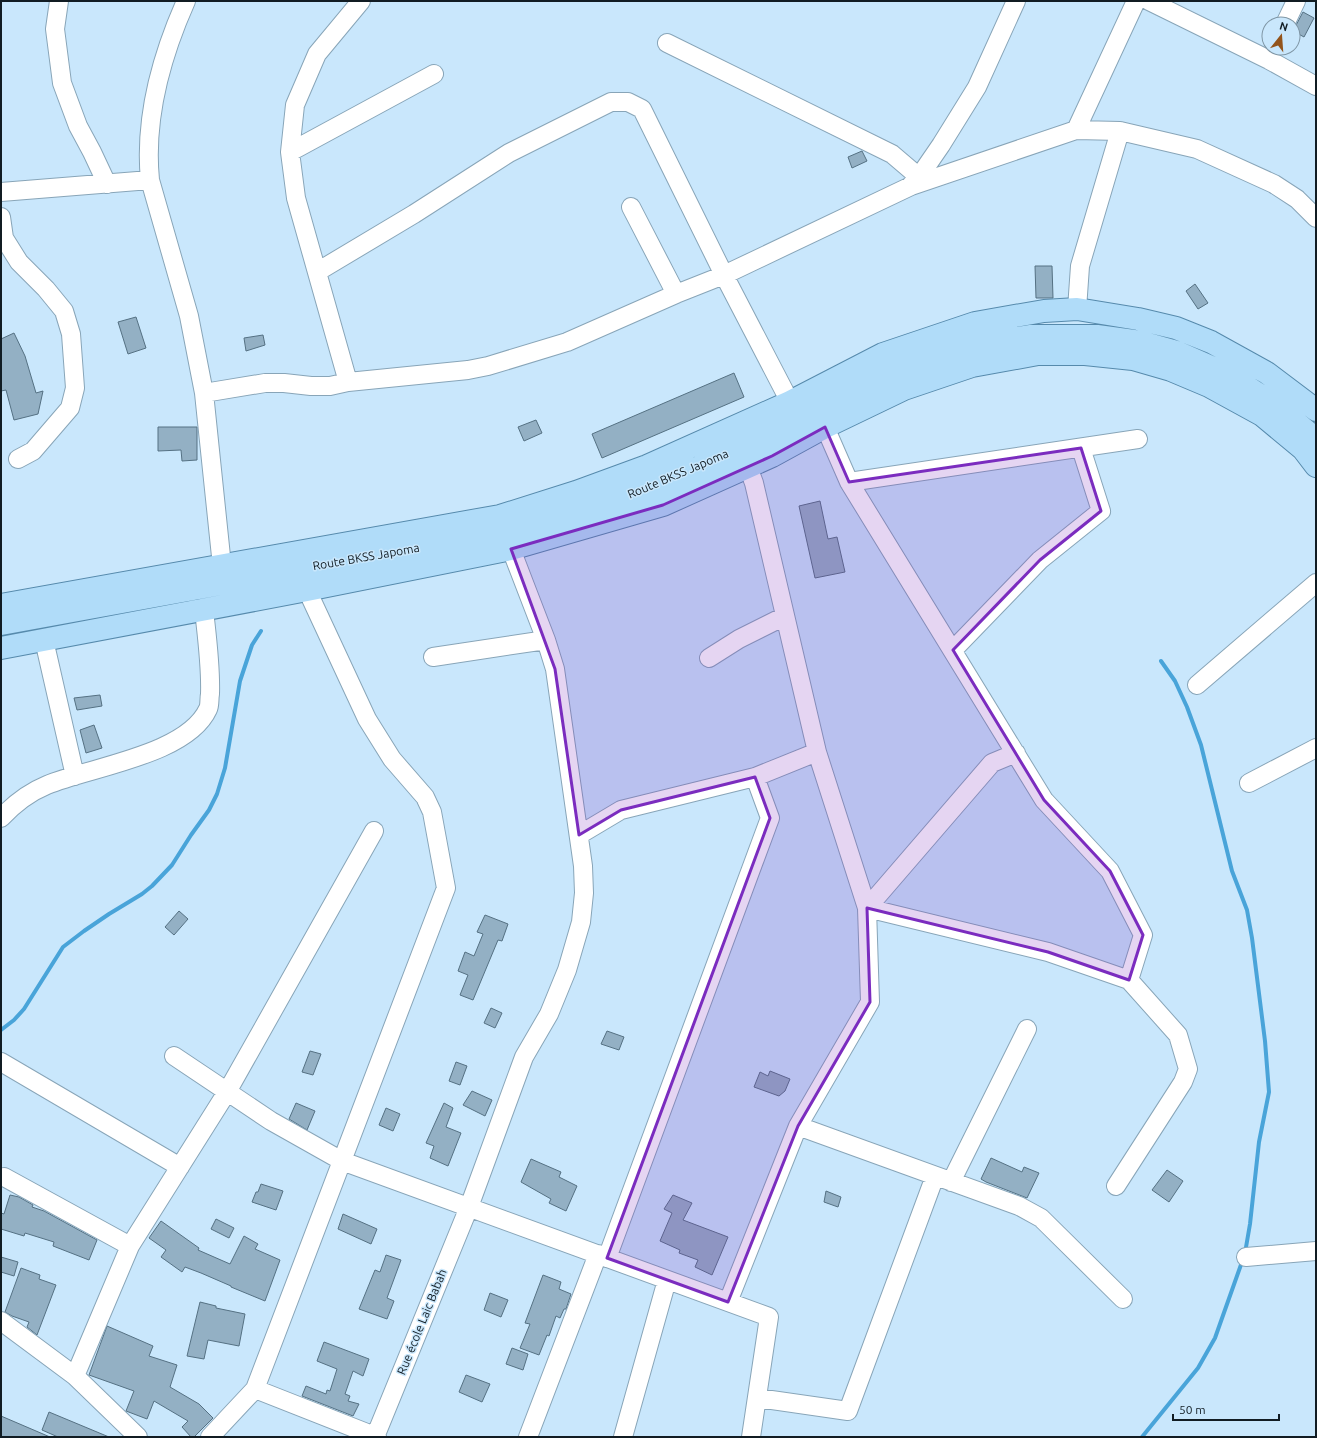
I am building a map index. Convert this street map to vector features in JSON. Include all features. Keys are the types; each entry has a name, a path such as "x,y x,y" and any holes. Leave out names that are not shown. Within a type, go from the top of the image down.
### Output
{"main road":[{"path":"1,605 500,516 576,492 647,466 790,402 883,354 975,323 1044,311 1077,309 1138,319 1176,328 1212,342 1267,373 1316,410"},
{"name":"Route BKSS Japoma","path":"1,624 501,533 564,517 625,497 699,467 905,368 971,345 1031,336 1097,336 1141,342 1177,352 1227,374 1274,404 1316,439"},
{"path":"1,648 204,610 511,549 663,505 772,456 825,427 904,389 972,366 1038,354 1085,354 1133,359 1172,370 1209,386 1262,414 1303,449 1316,466"}],"street":[{"path":"60,1 55,29 62,83 78,126 107,184"},
{"path":"186,1 176,24 161,69 151,118 148,160 150,180 189,316 204,393 222,566"},
{"path":"348,382 296,198 290,152 295,105 318,54 361,1"},
{"path":"915,182 941,145 977,87 1016,1"},
{"path":"1076,130 1136,1"},
{"path":"1289,16 1296,1"},
{"path":"1155,2 1261,50"},
{"path":"667,43 892,154 915,182"},
{"path":"1274,56 1316,86"},
{"path":"290,152 434,74"},
{"path":"317,272 414,214 509,153 611,102 628,102 642,109 724,275 790,402"},
{"path":"204,393 265,383 330,386 348,382 468,370 488,366 567,342 676,294 724,275 915,182 1076,130 1120,131 1196,149 1274,184 1297,199 1316,218"},
{"path":"1077,309 1080,266 1120,131"},
{"path":"1,192 150,180"},
{"path":"631,207 676,294"},
{"path":"1,217 4,238 19,262 46,289 64,310 71,334 75,388 70,408 33,451 18,459"},
{"path":"825,427 849,482 1016,752 1044,800 1110,871 1143,935 1129,980"},
{"path":"849,482 1138,439"},
{"path":"953,650 1040,560 1102,511 1081,448"},
{"path":"728,1302 798,1126 870,1002 867,908 818,752 754,484 748,467"},
{"name":"Rue école Laic Babah","path":"376,1437 469,1207 524,1056 549,1014 567,970 581,922 584,893 583,866 555,669 546,640 511,549"},
{"path":"1197,685 1316,583"},
{"path":"210,1437 256,1389 446,888 432,812 425,798 392,759 367,719 307,590"},
{"path":"1,818 15,803 47,785 130,759 179,739 192,730 209,708 210,654 204,610"},
{"path":"709,658 739,639 785,616"},
{"path":"44,640 75,776"},
{"path":"433,657 546,640"},
{"path":"1249,783 1316,748"},
{"path":"579,834 621,810 754,777 818,752"},
{"path":"867,908 992,763 1016,752"},
{"path":"528,1437 602,1256 770,818 754,777"},
{"path":"75,1376 130,1246 227,1092 374,830"},
{"path":"867,908 1048,952 1129,980 1178,1035 1188,1069 1183,1082 1116,1186"},
{"path":"757,1398 848,1411 943,1179 1027,1029"},
{"path":"174,1056 271,1121 342,1161 769,1317 751,1437"},
{"path":"1,1062 180,1167"},
{"path":"798,1126 1019,1206 1041,1218 1123,1299"},
{"path":"4,1177 130,1246"},
{"path":"1246,1257 1284,1255 1316,1251"},
{"path":"623,1437 667,1280"},
{"path":"1,1322 75,1376 138,1437"},
{"path":"256,1389 376,1437"}],"highlighted area":[{"path":"825,427 849,482 1081,448 1101,511 1040,560 953,650 1044,800 1110,871 1143,935 1129,980 1048,952 867,908 870,1002 798,1126 728,1302 607,1258 770,818 755,777 621,810 579,835 555,669 511,549 663,505 772,456"}],"building":[{"path":"1303,12 1314,18 1304,37 1301,35 1301,16"},
{"path":"862,151 867,161 852,168 848,157"},
{"path":"1035,266 1052,266 1053,298 1036,298"},
{"path":"1195,284 1208,303 1198,309 1186,291"},
{"path":"136,317 146,348 128,354 118,322"},
{"path":"14,333 25,356 36,393 43,391 38,414 14,420 6,390 1,391 1,339"},
{"path":"263,335 265,345 246,351 244,338"},
{"path":"734,373 744,397 602,458 592,434"},
{"path":"536,420 542,433 524,441 518,427"},
{"path":"158,427 197,427 197,460 182,461 181,450 158,451"},
{"path":"820,501 828,539 837,537 845,572 815,578 799,506"},
{"path":"100,695 102,706 77,710 74,698"},
{"path":"94,725 102,748 86,753 80,730"},
{"path":"179,911 188,919 174,935 165,927"},
{"path":"485,915 508,924 502,941 498,940 473,1000 460,995 468,975 458,971 465,952 474,956 483,934 477,932"},
{"path":"491,1008 502,1013 495,1028 484,1023"},
{"path":"607,1031 624,1037 619,1050 601,1044"},
{"path":"310,1051 321,1054 313,1075 302,1072"},
{"path":"456,1062 467,1066 460,1085 449,1081"},
{"path":"770,1071 790,1079 785,1091 779,1096 754,1087 760,1072 768,1076"},
{"path":"472,1091 492,1100 485,1116 463,1105"},
{"path":"296,1103 315,1111 307,1130 289,1119"},
{"path":"444,1103 453,1108 446,1127 461,1133 448,1166 430,1158 434,1146 426,1143"},
{"path":"386,1108 400,1114 393,1131 379,1125"},
{"path":"991,1158 1022,1172 1024,1167 1039,1173 1027,1198 981,1179"},
{"path":"531,1159 561,1172 559,1177 577,1186 566,1211 549,1203 551,1199 521,1182"},
{"path":"1167,1170 1183,1181 1169,1202 1152,1190"},
{"path":"261,1184 283,1191 276,1210 252,1202"},
{"path":"826,1191 841,1197 838,1207 824,1202"},
{"path":"10,1195 19,1197 33,1205 32,1207 44,1211 97,1240 89,1260 53,1246 54,1242 25,1233 24,1236 1,1229 1,1213 4,1214"},
{"path":"673,1195 692,1203 683,1220 728,1237 712,1275 695,1267 698,1260 679,1253 680,1250 660,1241 672,1213 664,1209"},
{"path":"343,1214 377,1229 371,1244 338,1229"},
{"path":"216,1219 234,1228 229,1238 211,1229"},
{"path":"161,1221 199,1248 198,1250 230,1264 244,1236 258,1244 255,1249 280,1260 265,1301 185,1267 182,1272 161,1257 166,1250 149,1238"},
{"path":"386,1255 401,1260 387,1298 394,1301 387,1319 359,1309 375,1270 380,1272"},
{"path":"1,1257 18,1262 14,1276 1,1272"},
{"path":"21,1268 40,1275 39,1279 56,1285 37,1335 27,1327 29,1322 5,1312"},
{"path":"543,1275 561,1282 559,1289 571,1294 566,1309 564,1309 560,1318 556,1316 549,1336 547,1335 539,1355 520,1348 530,1324 525,1323"},
{"path":"490,1293 508,1300 501,1317 484,1310"},
{"path":"200,1302 216,1306 216,1308 245,1314 239,1346 208,1340 204,1359 187,1356"},
{"path":"107,1326 153,1346 149,1356 177,1365 170,1387 199,1404 213,1418 194,1437 191,1437 182,1427 188,1421 154,1401 147,1419 126,1411 134,1391 89,1375"},
{"path":"324,1342 369,1359 363,1376 353,1371 345,1394 350,1396 348,1401 359,1404 353,1416 302,1396 306,1386 326,1394 327,1390 330,1391 337,1369 317,1361"},
{"path":"512,1348 528,1354 523,1370 506,1364"},
{"path":"466,1375 490,1384 482,1402 459,1392"},
{"path":"49,1412 109,1437 58,1437 42,1430"},
{"path":"1,1416 50,1437 1,1437"}],"waterway":[{"path":"1,1030 14,1020 24,1009 63,947 84,931 152,886 172,865 209,810 217,794 225,768 240,681 252,645 261,631"},
{"path":"1161,661 1175,681 1187,707 1201,745 1232,871 1247,910 1252,938 1265,1041 1269,1092 1259,1142 1250,1224 1245,1253"},
{"path":"1142,1437 1198,1368 1215,1338 1243,1259"}]}
